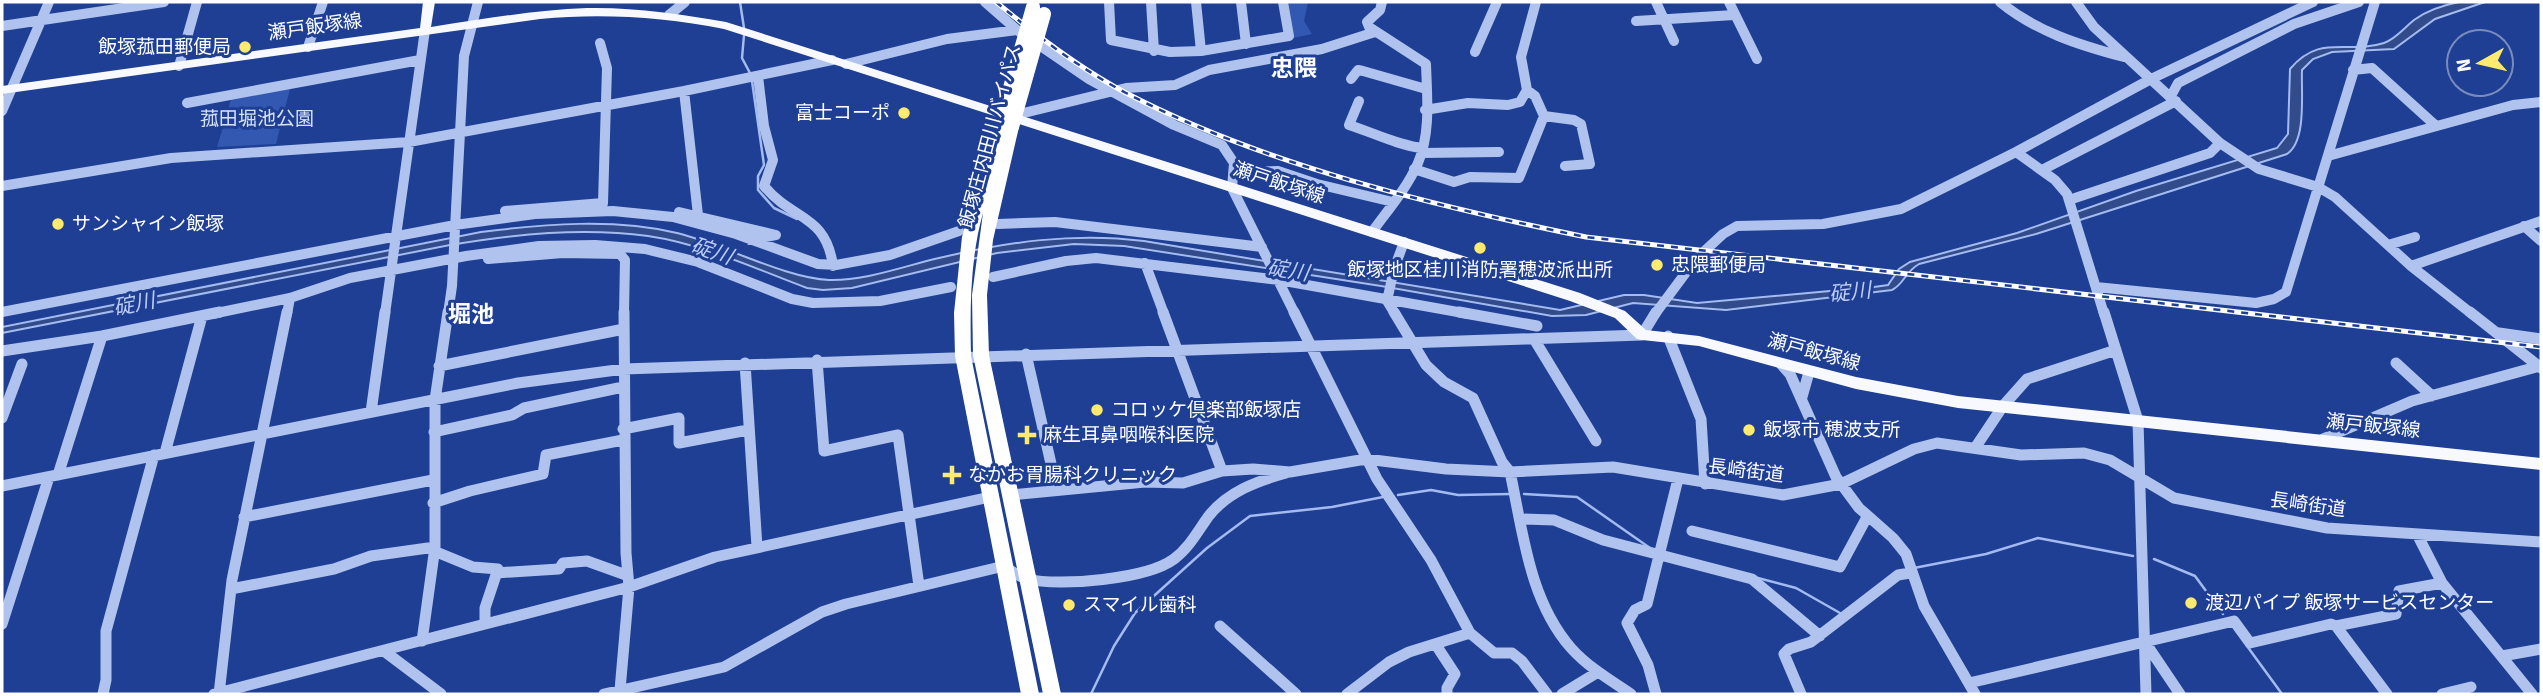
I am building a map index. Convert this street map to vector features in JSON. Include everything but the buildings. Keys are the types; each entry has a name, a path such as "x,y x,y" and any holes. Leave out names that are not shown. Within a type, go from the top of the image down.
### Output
{"highway":[{"name":"飯塚庄内田川バイパス","path":"1040,6 1007,122 979,272 962,313 1010,495 1052,694"},
{"name":"飯塚庄内田川バイパス","path":"979,272 964,234 1007,122"},
{"name":"飯塚庄内田川バイパス","path":"972,356 990,497 1030,694"}],"main road":[{"path":"425,30 429,2"},
{"name":"瀬戸飯塚線","path":"7,90 603,6 669,15 746,33 839,62 1007,122 1232,188 1576,298 1619,313 1631,320 1642,335 1699,341 1809,372 1905,393 2541,464"}],"street":[{"path":"2,111 7,90 49,2"},
{"path":"2,26 164,2"},
{"path":"179,66 197,2"},
{"path":"308,47 323,2"},
{"path":"422,641 434,549 435,400 454,259 464,56 478,2"},
{"path":"669,15 685,2"},
{"path":"985,2 1017,30 1114,93 1174,125 1222,145 1230,154 1235,173 1232,188 1366,458 1432,559 1470,633 1494,653 1512,653 1522,661 1547,694"},
{"path":"1109,2 1111,40 1154,51 1201,51 1289,36 1283,2"},
{"path":"1151,2 1154,51"},
{"path":"1196,2 1201,51"},
{"path":"1241,2 1246,44"},
{"path":"1372,232 1414,169 1422,150 1426,89 1426,64 1422,59 1375,32 1367,22 1380,9 1382,2"},
{"path":"1475,52 1497,2"},
{"path":"1425,110 1468,103 1513,105 1520,102 1527,90 1521,57 1536,2"},
{"path":"1656,2 1674,41"},
{"path":"1729,2 1757,59"},
{"path":"2000,2 2040,28 2087,47 2127,58"},
{"path":"2076,2 2087,19 2216,136 2220,144 2259,169 2318,187 2335,197 2411,266 2540,367"},
{"path":"2,486 518,383 624,369 817,360 1642,335 1654,312 1705,250 1737,226 1823,224 1901,209 2016,152 2151,79 2313,2"},
{"path":"2042,170 2173,99 2179,83 2294,24 2359,2"},
{"path":"2096,287 2236,301 2273,300 2284,295 2375,2"},
{"path":"1636,21 1734,15"},
{"path":"371,412 425,30"},
{"path":"2,186 171,158 409,142 839,62 947,39 1017,30"},
{"path":"1007,122 1126,88 1175,85 1209,70 1322,49 1375,32"},
{"path":"600,43 607,68 603,203"},
{"path":"2202,55 2216,64"},
{"path":"187,103 420,60"},
{"path":"2353,69 2372,68 2435,125"},
{"path":"1351,79 1358,70 1364,70 1426,89"},
{"path":"754,77 773,160 764,186 780,204 819,226 833,250 833,266"},
{"path":"1414,169 1454,182 1470,177 1519,178 1544,116 1535,96 1527,90"},
{"path":"684,91 698,215"},
{"path":"1359,100 1349,125 1391,138 1400,145 1422,150 1499,152"},
{"path":"2328,156 2513,105 2541,102"},
{"path":"1544,116 1574,120 1581,124 1590,164 1565,166"},
{"path":"2069,200 2210,153 2220,144"},
{"path":"2016,152 2063,187 2069,200 2138,421 2142,478 2146,694"},
{"path":"1235,173 1279,171 1317,184 1393,202"},
{"path":"2,312 551,206 603,203 698,215 776,235 749,240"},
{"path":"457,223 581,212 649,213 708,225 818,264 833,266 864,262 964,234"},
{"path":"2411,266 2541,221"},
{"path":"998,224 1055,222 1263,248"},
{"path":"2524,226 2541,241"},
{"path":"2388,245 2415,237"},
{"path":"1404,243 1394,269 1387,300 1418,356 1444,382 1473,398 1502,462 1510,472 1532,580 1541,606 1572,652 1631,694"},
{"path":"2,350 391,270 500,250 560,245 645,249 698,262 780,294 813,303 880,301 951,287"},
{"path":"454,259 530,254 620,254 625,260 623,435 628,581 620,690"},
{"path":"979,272 1080,259 1145,263 1278,279 1537,326"},
{"path":"1145,263 1222,471"},
{"path":"2,350 102,336 290,298 350,278"},
{"path":"290,298 244,517 217,694 485,624 715,557 910,512 990,497"},
{"path":"103,694 106,631 202,316"},
{"path":"439,366 624,329"},
{"path":"2497,332 2541,339"},
{"path":"2,624 102,336"},
{"path":"1668,336 1701,419 1705,484"},
{"path":"1534,339 1596,441"},
{"path":"1975,448 2003,406 2028,379 2116,350"},
{"path":"1026,354 1057,490"},
{"path":"817,360 824,451 898,435 919,586"},
{"path":"745,363 757,547"},
{"path":"2396,363 2432,396"},
{"path":"2,418 22,364"},
{"path":"1781,364 1790,374 1841,484 1867,517 1901,547 1924,606 1972,689 2234,621 2250,643 2331,624 2336,626 2396,614 2399,591 2442,583"},
{"path":"2323,439 2412,401 2540,367"},
{"path":"1802,400 1809,372"},
{"path":"434,432 512,415 524,408 623,387"},
{"path":"433,503 470,491 543,474 546,455 679,418 678,443 748,430"},
{"name":"長崎街道","path":"1010,495 1145,482 1183,483 1222,471 1253,468 1290,472 1366,458 1446,469 1510,472 1613,467 1783,495 1841,484 1926,443 2021,454 2084,453 2110,460 2174,498 2327,528 2541,542"},
{"path":"604,694 724,667 822,612 1004,566 1027,579 1109,577 1154,570 1176,558 1213,510 1231,495 1265,479 1290,472"},
{"path":"1656,694 1646,660 1627,627 1626,618 1632,611 1647,604 1678,479"},
{"path":"244,517 433,480"},
{"path":"1692,531 1840,567 1867,517"},
{"path":"1521,519 1554,520 1602,540 1752,579 1779,598 1820,636"},
{"path":"2417,534 2442,583 2532,694"},
{"path":"231,589 334,569 371,556 434,549 473,566 498,569 485,608 485,624"},
{"path":"496,573 559,569 563,563 579,560 628,581"},
{"path":"1801,694 1784,654 1789,649 1820,636 1898,575 1910,573"},
{"path":"1220,626 1296,694"},
{"path":"2336,626 2387,694"},
{"path":"1347,694 1389,662 1409,652 1470,633"},
{"path":"2145,642 2180,694"},
{"path":"1436,645 1455,674 1447,688 1447,694"},
{"path":"2502,656 2541,649"},
{"path":"384,651 441,694"},
{"path":"1562,694 1598,672"},
{"path":"2442,694 2471,687"}],"green space":[{"path":"1287,2 1308,2 1304,21 1312,34 1293,38"},
{"name":"菰田堀池公園","path":"291,85 276,144 217,147 232,96"}],"water":[{"name":"碇川","path":"2459,2 2485,2 2435,19 2394,49 2332,52 2313,59 2302,70 2300,128 2298,139 2287,154 2036,234 1919,264 1892,290 1726,310 1633,303 1586,315 1552,316 1124,246 1074,244 997,253 852,288 823,290 807,288 729,258 669,240 623,233 574,232 524,235 450,245 2,333 2,327 481,232 579,224 629,225 677,233 773,267 811,278 829,280 870,276 964,252 1015,243 1066,238 1118,238 1560,310 1624,295 1644,295 1697,303 1874,287 1888,285 1899,269 1910,262 2017,233 2136,191 2277,148 2288,134 2290,69 2301,58 2323,48 2384,43 2424,14"}],"waterway":[{"path":"740,2 744,28"},
{"path":"744,35 742,58 751,75"},
{"path":"752,81 764,165 758,176 758,190 774,208 797,219"},
{"path":"1398,495 1431,490 1458,495 1511,494"},
{"path":"1524,494 1577,497 1650,548"},
{"path":"1091,694 1114,646 1135,613 1207,548 1250,516 1332,507 1383,497"},
{"path":"1914,568 1986,554 2038,538 2133,556"},
{"path":"2154,559 2195,576 2223,614"},
{"path":"1758,578 1796,588 1840,613"},
{"path":"2247,646 2282,694"}],"railway":[{"path":"996,2 1092,73 1179,119 1292,162 1469,212 1586,237 2541,347"}],"place":[{"name":"飯塚菰田郵便局","path":"245,47"},
{"name":"富士コーポ","path":"904,113"},
{"name":"サンシャイン飯塚","path":"58,224"},
{"name":"飯塚地区桂川消防署穂波派出所","path":"1480,248"},
{"name":"忠隈郵便局","path":"1657,265"},
{"name":"コロッケ倶楽部飯塚店","path":"1097,410"},
{"name":"飯塚市 穂波支所","path":"1749,430"},
{"name":"麻生耳鼻咽喉科医院","path":"1027,435"},
{"name":"なかお胃腸科クリニック","path":"952,475"},
{"name":"渡辺パイプ 飯塚サービスセンター","path":"2191,603"},
{"name":"スマイル歯科","path":"1069,605"}],"district":[{"name":"忠隈","path":"1294,68"},
{"name":"堀池","path":"471,314"}]}
